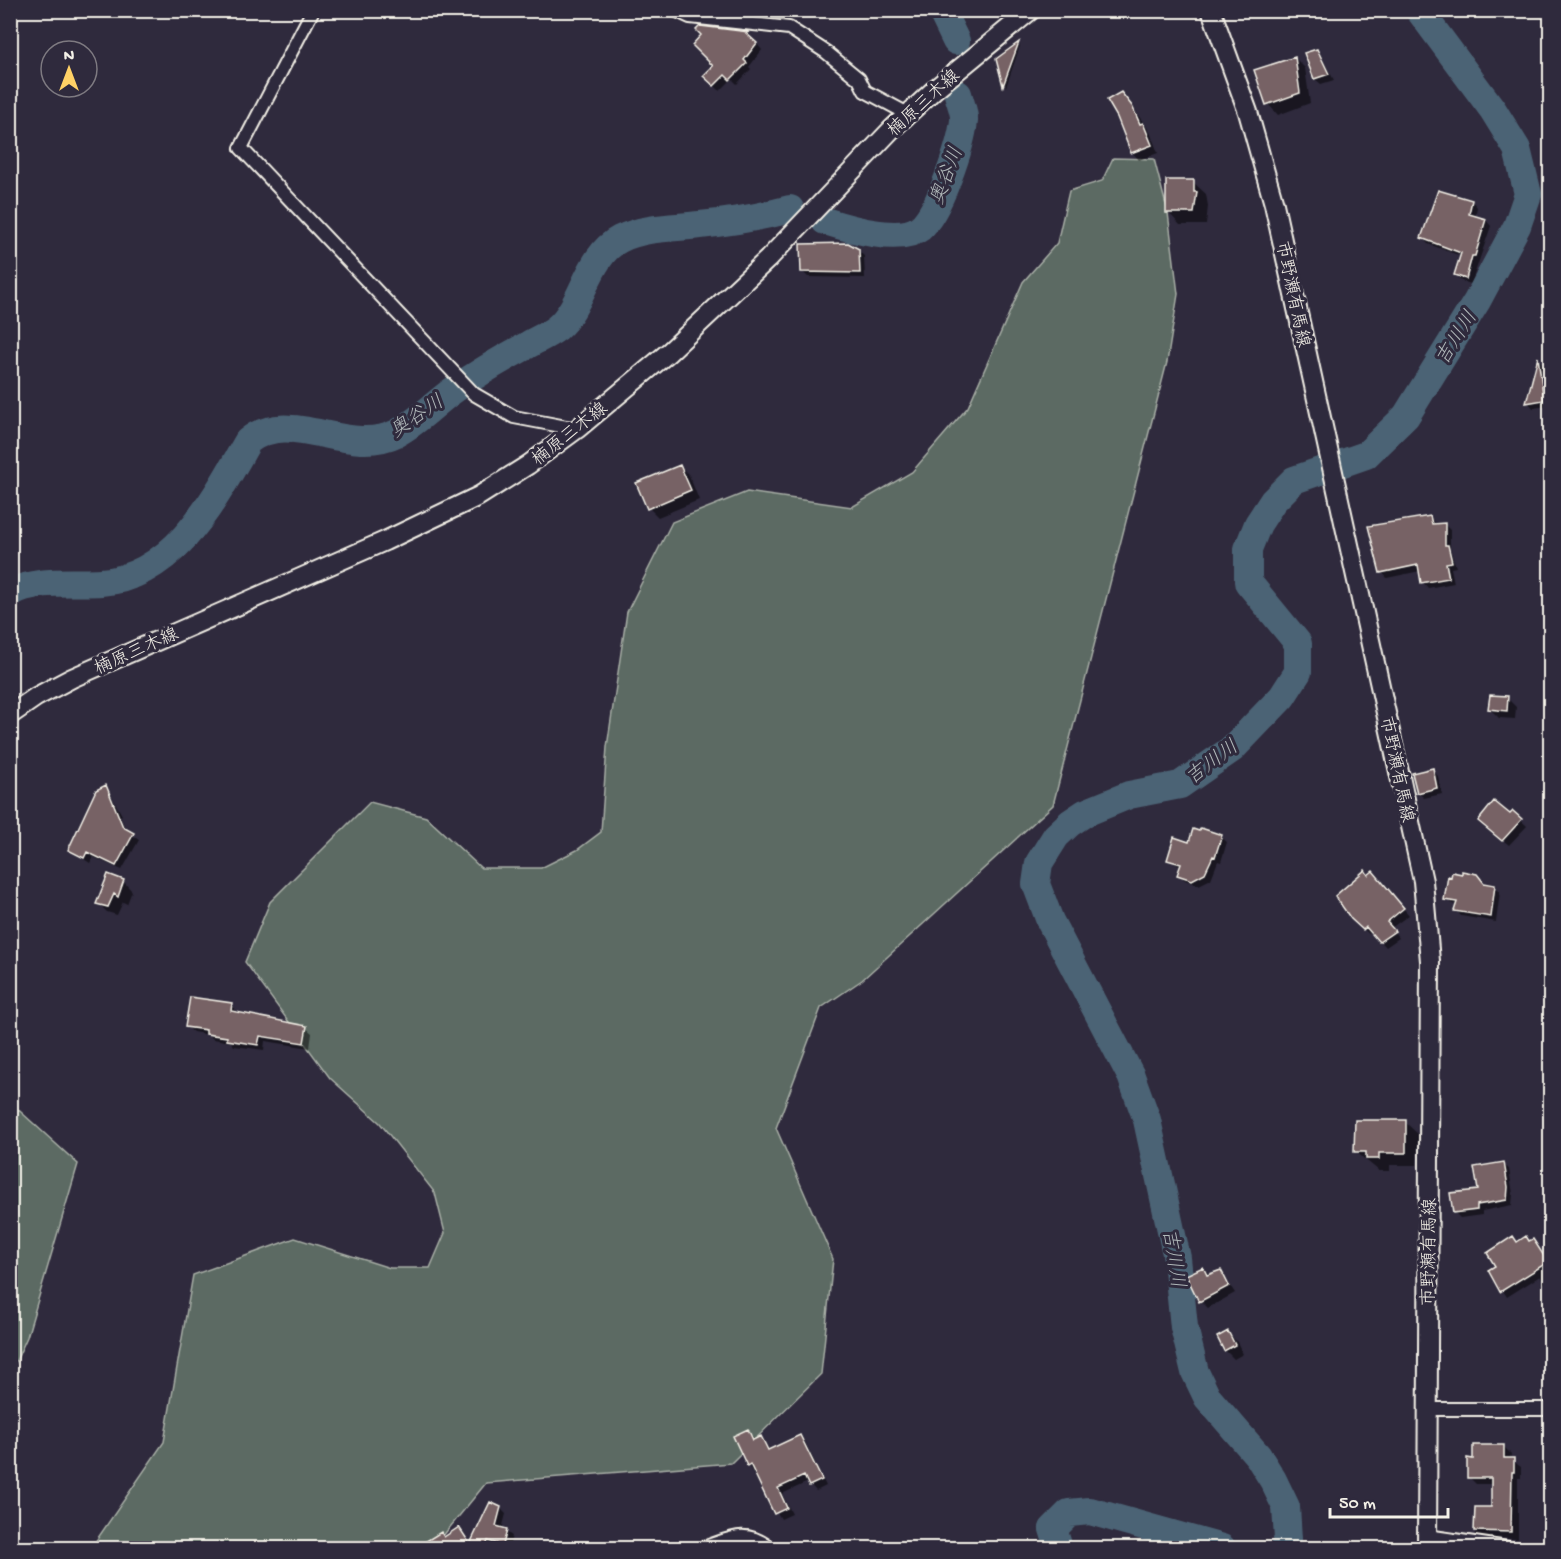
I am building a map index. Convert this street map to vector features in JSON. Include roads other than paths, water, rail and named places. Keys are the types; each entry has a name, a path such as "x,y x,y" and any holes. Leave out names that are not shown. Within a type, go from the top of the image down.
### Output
{"main road":[{"name":"楠原三木線","path":"10,715 36,697 72,678 385,541 479,496 577,429 669,351 768,259 908,114 1031,10"},
{"name":"市野瀬有馬線","path":"1211,10 1248,112 1274,204 1423,881 1428,921 1427,1542"}],"street":[{"path":"313,10 241,148 474,394 514,417 577,429"},
{"path":"675,10 690,16 789,28 826,52 859,79 865,91 908,114"},
{"path":"1426,1409 1551,1409"},
{"path":"703,1548 740,1536 758,1539 770,1548"},
{"path":"1427,1542 1508,1548"}],"waterway":[{"name":"奥谷川","path":"941,10 956,41"},
{"name":"吉川川","path":"1284,1548 1288,1539 1286,1507 1273,1480 1258,1456 1207,1397 1195,1372 1184,1327 1177,1258 1147,1120 1131,1076 1050,921 1036,884 1039,863 1056,836 1070,823 1085,813 1129,795 1180,785 1232,749 1282,697 1298,672 1298,643 1248,582 1248,549 1258,524 1273,501 1294,480 1366,455 1406,416 1477,301 1517,226 1528,194 1517,149 1493,110 1419,10"},
{"name":"奥谷川","path":"825,221 859,231 887,235 911,233 920,228 941,194 959,146 964,118 958,94"},
{"name":"奥谷川","path":"10,593 20,588 43,583 101,582 127,577 151,566 190,531 222,486 248,441 265,432 282,428 359,440 378,439 397,433 464,383 557,328 574,307 600,257 620,239 649,230 734,221 790,209"},
{"name":"吉川川","path":"1059,1548 1053,1529 1069,1513 1090,1511 1222,1548"}]}
